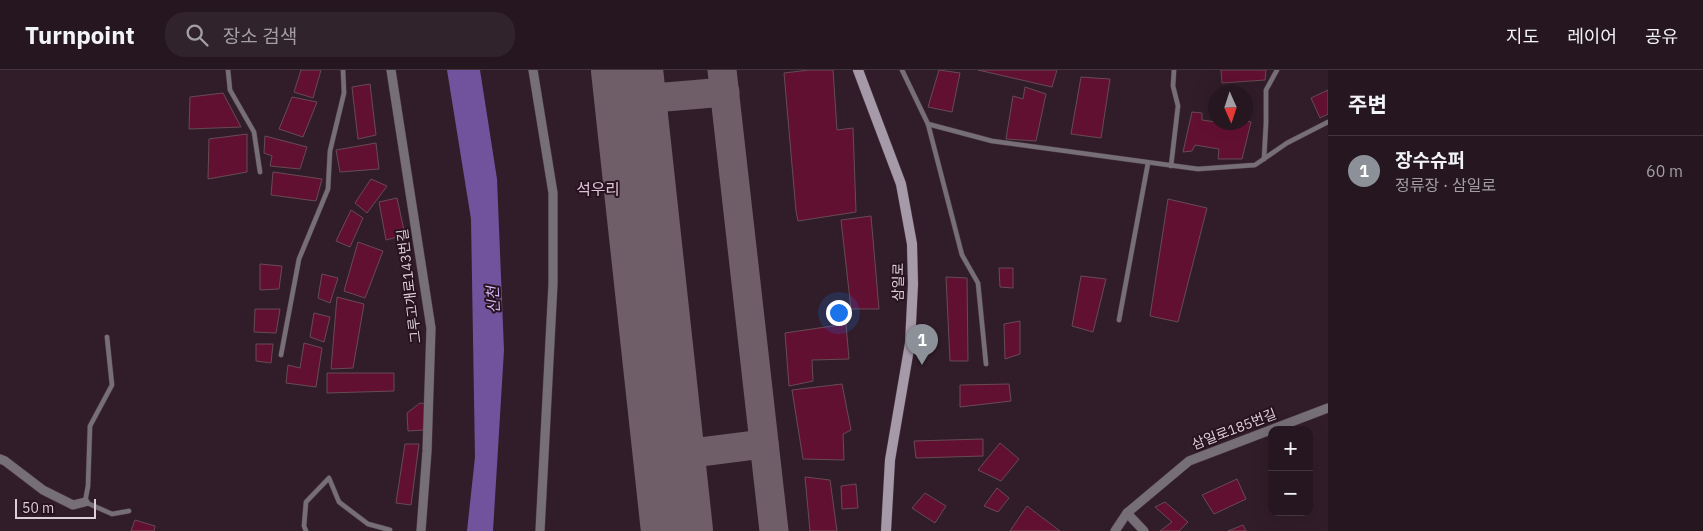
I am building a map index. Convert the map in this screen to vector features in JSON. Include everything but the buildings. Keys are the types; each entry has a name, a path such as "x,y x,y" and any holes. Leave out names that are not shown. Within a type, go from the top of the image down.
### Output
{"main road":[{"name":"삼일로","path":"858,70 901,184 912,244 913,284 910,343 890,460 886,531"}],"street":[{"name":"그루고개로143번길","path":"391,70 430,328 427,451 422,531"},
{"path":"533,70 553,193 553,284 540,531"},
{"name":"삼일로185번길","path":"1115,531 1128,513 1189,461 1328,408"},
{"path":"0,459 43,490 73,505 85,502"},
{"path":"1128,513 1144,531"}],"lane":[{"path":"228,70 230,90 254,132 260,172"},
{"path":"281,355 299,259 328,189 330,151 344,93 342,70"},
{"path":"902,70 928,124 962,255 978,283 986,364"},
{"path":"1171,166 1178,106 1173,86 1174,70"},
{"path":"1264,159 1266,90 1277,70"},
{"path":"928,124 992,141 1198,169 1254,165 1287,144 1328,122"},
{"path":"1119,320 1148,163"},
{"path":"107,337 112,385 90,426 88,486 85,502 112,514 128,510"},
{"path":"306,531 304,526 306,502 328,478 339,502 368,524 390,530"}],"water":[{"name":"신천","path":"447,70 480,70 497,179 504,350 493,531 467,531 475,457 471,219"}],"taxiway":[{"path":"722,70 774,531"},
{"path":"630,100 725,92"},
{"path":"669,456 764,444"}],"runway":[{"path":"627,70 677,531"}],"place":[{"name":"장수슈퍼","path":"922,365"}],"district":[{"name":"석우리","path":"598,189"}]}
